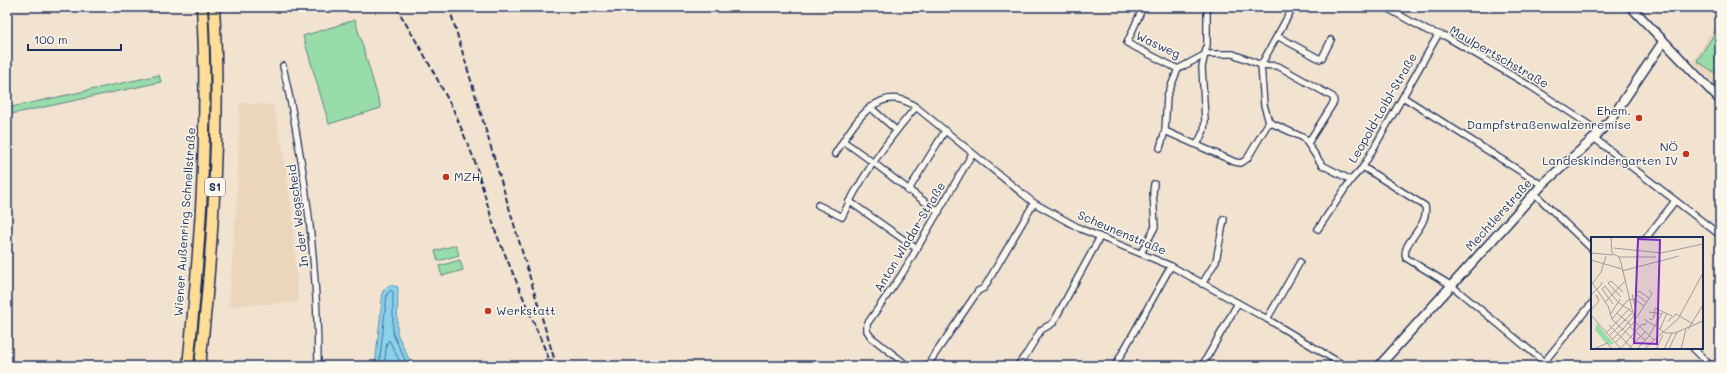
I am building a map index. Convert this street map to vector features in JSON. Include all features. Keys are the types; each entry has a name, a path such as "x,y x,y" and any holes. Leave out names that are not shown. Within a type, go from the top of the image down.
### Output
{"highway":[{"name":"Wiener Außenring Schnellstraße","path":"188,366 204,174 202,7"},
{"name":"S1","path":"200,366 209,281 216,179 217,82 214,7"}],"street":[{"name":"Wasweg","path":"1143,7 1127,43 1178,69 1206,54 1233,54 1261,65 1278,66 1334,98 1334,102 1308,143"},
{"path":"1197,145 1204,130 1205,121 1202,67 1206,54 1207,7"},
{"path":"1164,130 1235,162 1241,163 1247,159 1269,122 1264,105 1261,65 1292,7"},
{"name":"Maulpertschstraße","path":"1385,7 1438,35 1445,36 1530,86 1597,135 1610,151 1720,235"},
{"path":"1631,7 1662,42 1720,100"},
{"name":"Leopold-Loibl-Straße","path":"1318,229 1351,180 1363,167 1438,35"},
{"path":"1277,36 1320,59 1322,58 1331,40"},
{"name":"Mechtlerstraße","path":"1379,366 1542,186 1597,135 1621,106 1662,42"},
{"name":"In der Wegscheid","path":"283,66 302,156 311,227 316,280 318,366"},
{"path":"1160,148 1164,130 1167,96 1178,69"},
{"path":"1403,97 1542,186"},
{"name":"Scheunenstraße","path":"870,107 888,99 904,100 916,107 1034,203 1082,229 1171,266 1267,319 1345,366"},
{"path":"835,154 858,119 870,107 896,130"},
{"path":"818,205 842,217 873,161 896,130 916,107"},
{"path":"1269,122 1304,138 1322,165 1351,180"},
{"path":"908,191 945,131"},
{"path":"843,141 873,161 908,191 939,212"},
{"name":"Anton Wladar-Straße","path":"908,366 871,337 867,331 867,324 902,274 972,154"},
{"path":"1363,167 1424,205 1426,212 1425,219 1405,249 1405,256 1408,260 1452,286 1545,365 1591,304"},
{"path":"1141,254 1155,227 1154,184"},
{"path":"1535,194 1591,248"},
{"path":"850,201 917,249"},
{"path":"1647,237 1675,201"},
{"path":"928,366 978,291 984,288 1034,203"},
{"path":"1202,284 1216,262 1224,219"},
{"path":"1017,366 1041,330 1053,323 1100,237"},
{"path":"1267,319 1300,262"},
{"path":"1115,366 1171,266"},
{"path":"1202,366 1238,303"},
{"path":"1694,349 1711,366"}],"shaded area":[{"path":"1720,18 1720,90 1693,62"},
{"path":"240,103 273,105 283,150 292,212 298,302 229,306 237,194"}],"green space":[{"path":"355,20 381,108 329,124 303,36"},
{"path":"1720,25 1720,76 1697,61"},
{"path":"159,75 161,82 7,115 7,108"},
{"path":"456,245 459,255 438,261 435,251"},
{"path":"460,260 463,270 442,276 439,266"}],"water":[{"path":"389,285 398,287 397,333 412,366 375,366 383,291"}],"railway":[{"path":"396,7 426,58 454,111 474,159 496,233 552,366"},
{"path":"449,7 554,358"}],"place":[{"name":"Ehem. Dampfstraßenwalzenremise","path":"1639,118"},
{"name":"NÖ Landeskindergarten IV","path":"1686,154"},
{"name":"MZH","path":"446,177"},
{"name":"Werkstatt","path":"488,311"}]}
